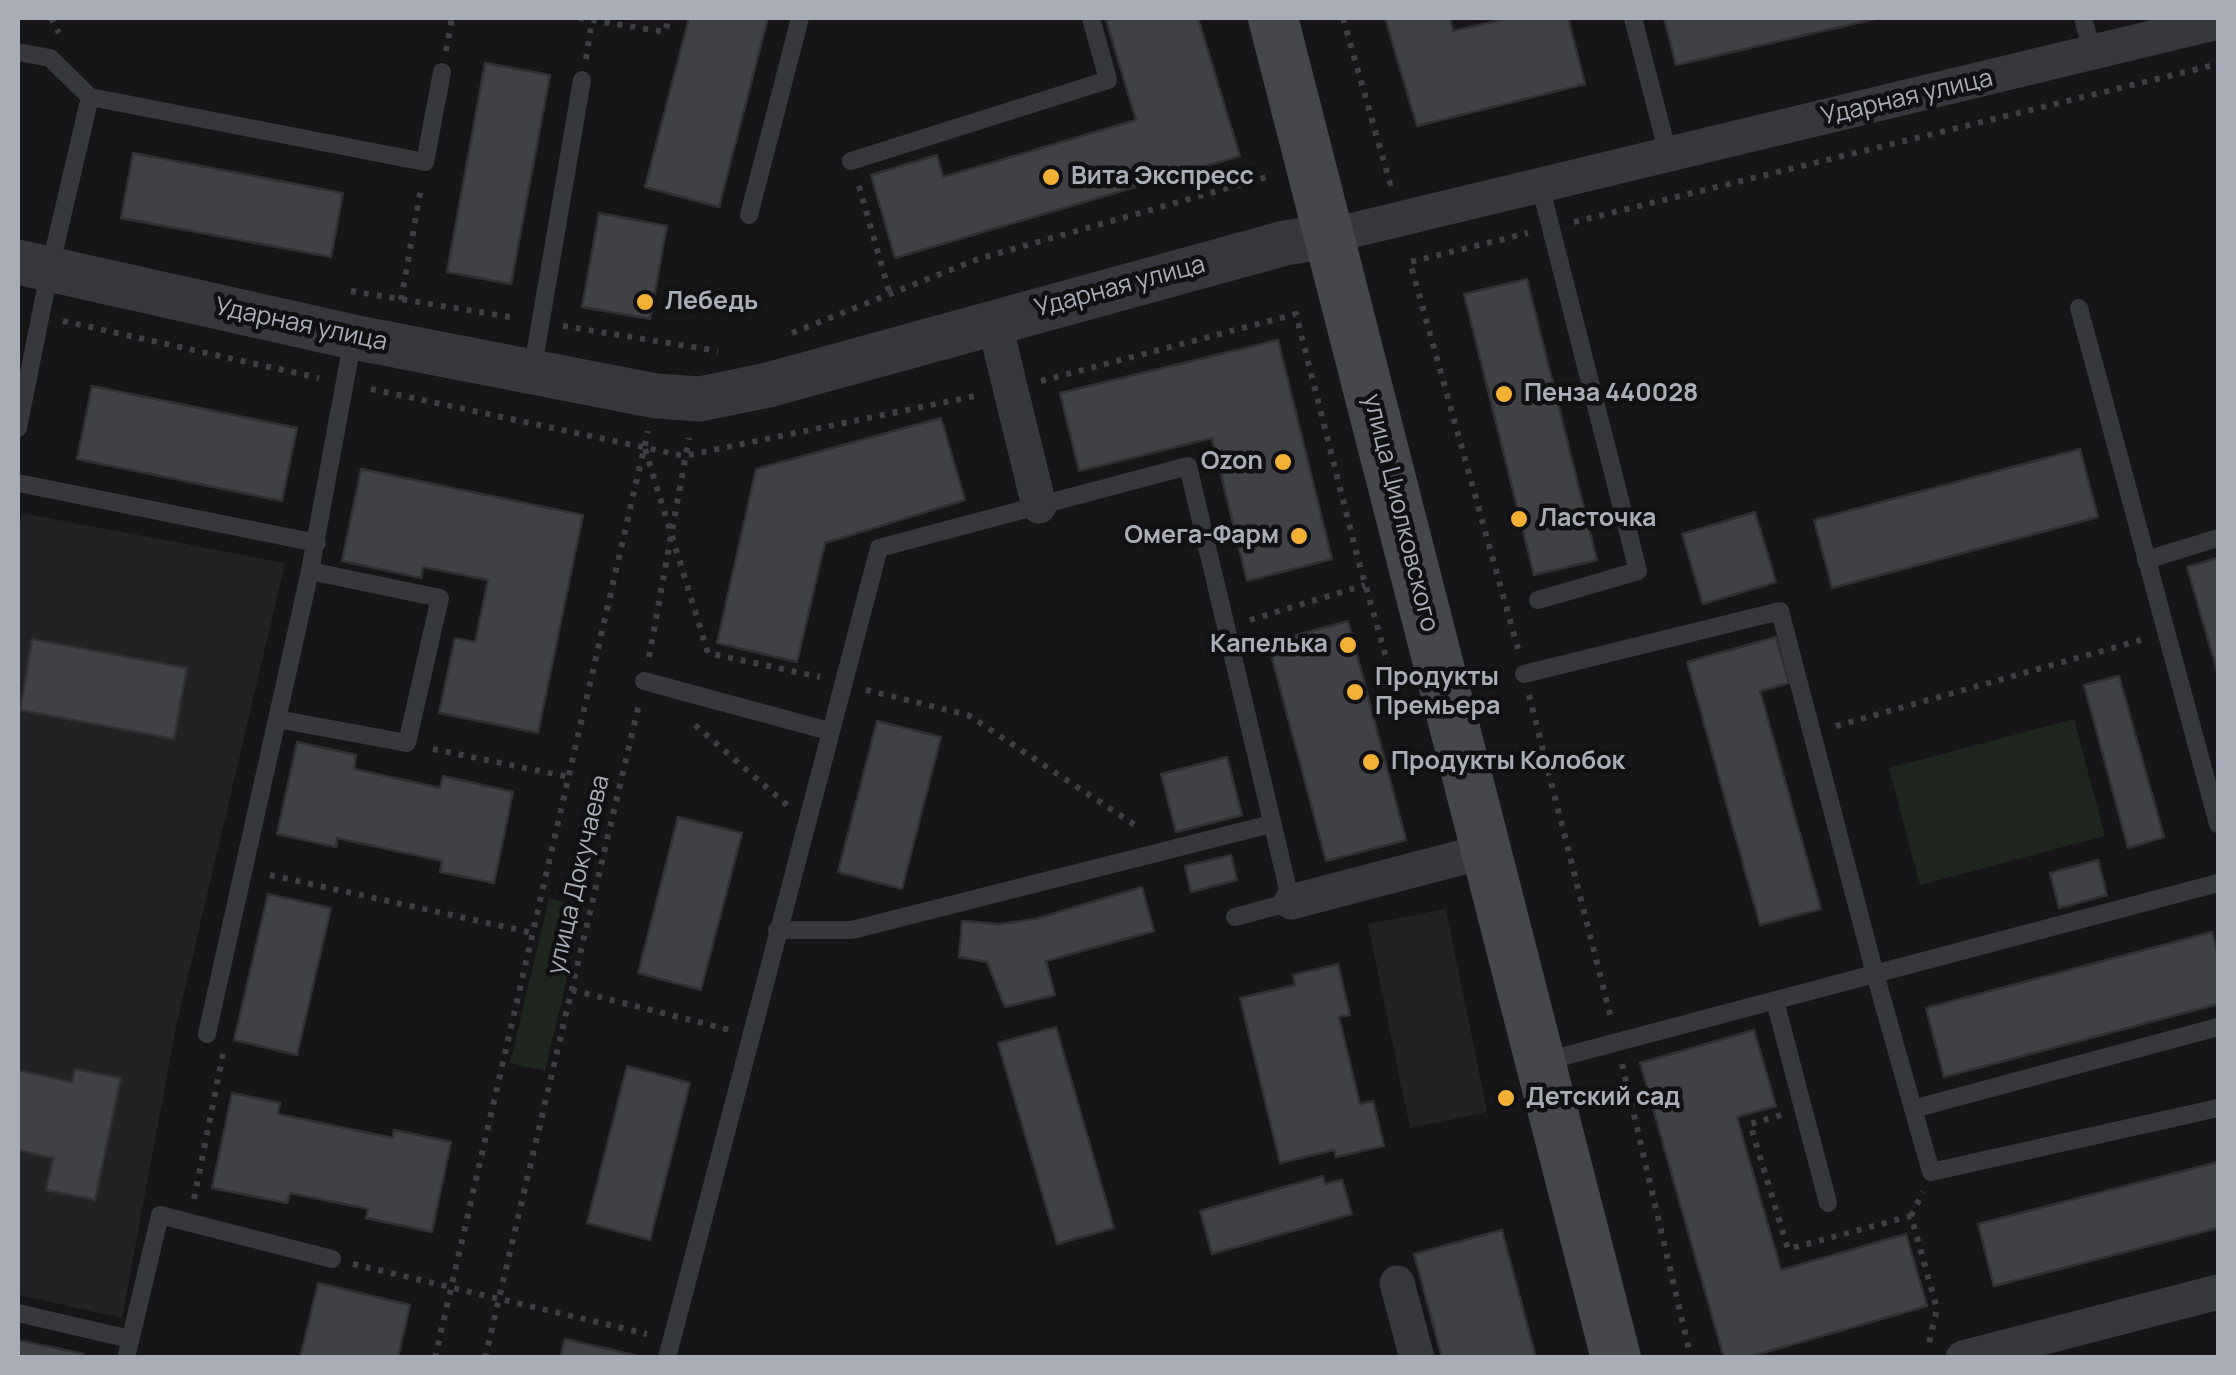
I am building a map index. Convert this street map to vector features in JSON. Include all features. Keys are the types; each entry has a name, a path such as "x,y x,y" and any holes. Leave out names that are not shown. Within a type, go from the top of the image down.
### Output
{"main road":[{"name":"улица Циолковского","path":"1273,18 1616,1358"}],"street":[{"name":"Ударная улица","path":"34,265 353,338 678,397 768,386 1285,244 2218,22"},
{"path":"994,321 1038,506"},
{"path":"1292,902 1486,851"},
{"path":"1397,1282 1416,1358"},
{"path":"1963,1358 2218,1292"}],"lane":[{"path":"748,215 800,18"},
{"path":"851,161 1108,80 1091,18"},
{"path":"1633,18 1668,154"},
{"path":"2083,18 2094,54"},
{"path":"18,52 50,58 90,98 425,162 442,72"},
{"path":"532,372 582,80"},
{"path":"18,428 34,265 90,98"},
{"path":"1538,600 1638,571 1540,184"},
{"path":"2079,308 2218,824"},
{"path":"207,1034 317,544 353,338"},
{"path":"670,1349 879,548 1188,466 1292,902 1235,917"},
{"path":"18,484 317,544"},
{"path":"2146,560 2218,538"},
{"path":"278,719 407,743 440,598 310,572"},
{"path":"1524,674 1780,612 1875,974 1932,1172 2218,1108"},
{"path":"644,682 829,731"},
{"path":"777,930 852,930 1271,824"},
{"path":"1540,1063 2218,883"},
{"path":"1775,1001 1828,1203"},
{"path":"1913,1109 2218,1027"},
{"path":"18,1313 128,1348 160,1215 332,1259"}],"path":[{"path":"579,18 665,32 669,18"},
{"path":"1343,18 1390,183"},
{"path":"582,80 592,20"},
{"path":"1691,1358 1524,674 1410,262 2218,64"},
{"path":"851,161 890,295"},
{"path":"401,300 425,162"},
{"path":"787,335 978,258 1270,176"},
{"path":"344,290 736,354"},
{"path":"435,1358 568,777 678,397"},
{"name":"улица Докучаева","path":"485,1358 644,682 684,456 678,397"},
{"path":"1225,627 1365,586"},
{"path":"1812,733 2166,632"},
{"path":"644,682 806,820"},
{"path":"407,743 568,777"},
{"path":"244,869 532,932"},
{"path":"572,990 750,1035"},
{"path":"160,1215 194,1199 223,1051 207,1034"},
{"path":"332,1259 452,1286 670,1349"}],"shaded area":[{"path":"22,513 285,563 176,1027 122,1318 18,1295 18,535"},
{"path":"2074,719 2105,836 1920,885 1889,768"},
{"path":"549,898 584,906 545,1071 510,1063"},
{"path":"1446,909 1487,1112 1410,1128 1368,924"}],"building":[{"path":"689,18 768,18 719,207 645,187"},
{"path":"1198,18 1240,156 895,258 871,175 937,155 943,177 1136,120 1106,20"},
{"path":"1385,18 1450,18 1453,31 1509,18 1568,18 1585,84 1417,126"},
{"path":"1664,18 1879,18 1676,65"},
{"path":"485,63 550,75 511,284 447,272"},
{"path":"133,153 343,193 331,257 121,218"},
{"path":"599,213 667,226 650,319 582,307"},
{"path":"1527,279 1597,560 1534,575 1464,294"},
{"path":"1278,340 1332,559 1247,581 1212,438 1079,471 1060,393"},
{"path":"92,386 297,428 282,501 77,459"},
{"path":"941,418 965,500 825,543 797,662 717,643 756,469"},
{"path":"2080,449 2098,517 1832,588 1814,520"},
{"path":"361,469 583,515 538,733 439,713 455,638 475,642 488,580 423,567 421,578 342,561"},
{"path":"1755,512 1776,582 1703,604 1682,534"},
{"path":"2218,558 2218,674 2187,567"},
{"path":"1348,621 1406,840 1326,861 1268,643"},
{"path":"1776,637 1789,683 1760,691 1821,909 1760,925 1687,662"},
{"path":"32,639 187,668 174,739 20,710"},
{"path":"2119,676 2164,837 2128,848 2084,685"},
{"path":"877,721 941,737 902,889 838,872"},
{"path":"297,742 356,755 354,769 440,788 443,776 513,792 494,883 440,872 442,861 337,838 336,847 277,834"},
{"path":"1227,757 1242,815 1176,832 1161,774"},
{"path":"678,817 742,833 701,990 638,973"},
{"path":"1231,855 1237,880 1191,892 1185,866"},
{"path":"2098,860 2107,895 2059,908 2050,873"},
{"path":"1142,887 1154,931 1046,961 1055,995 1005,1007 987,962 959,957 962,921 1000,924 1035,919"},
{"path":"268,894 331,908 297,1055 234,1040"},
{"path":"2212,932 2218,955 2218,1004 1944,1077 1926,1008"},
{"path":"1338,964 1350,1015 1339,1017 1360,1104 1373,1101 1384,1146 1336,1157 1334,1150 1280,1163 1240,998 1295,985 1293,975"},
{"path":"1056,1027 1114,1228 1057,1244 998,1043"},
{"path":"1754,1030 1776,1106 1737,1117 1781,1270 1906,1234 1927,1306 1745,1358 1724,1358 1640,1063"},
{"path":"627,1066 690,1083 650,1240 587,1223"},
{"path":"75,1069 121,1078 95,1200 46,1190 53,1158 18,1150 18,1070 72,1082"},
{"path":"232,1093 280,1103 278,1114 393,1138 394,1130 451,1142 432,1232 366,1218 368,1209 290,1193 287,1203 212,1188"},
{"path":"2218,1162 2218,1228 1994,1286 1978,1224"},
{"path":"1323,1176 1325,1184 1342,1180 1352,1214 1212,1254 1200,1211"},
{"path":"1502,1230 1536,1358 1442,1358 1414,1254"},
{"path":"318,1283 410,1305 398,1358 300,1358"},
{"path":"565,1339 647,1358 560,1358"},
{"path":"18,1340 84,1354 84,1358 18,1358"}],"place":[{"name":"Вита Экспресс","path":"1051,177"},
{"name":"Лебедь","path":"645,302"},
{"name":"Пенза 440028","path":"1504,394"},
{"name":"Ozon","path":"1283,462"},
{"name":"Ласточка","path":"1519,519"},
{"name":"Омега-Фарм","path":"1299,536"},
{"name":"Капелька","path":"1348,645"},
{"name":"Продукты Премьера","path":"1355,692"},
{"name":"Продукты Колобок","path":"1371,762"},
{"name":"Детский сад","path":"1506,1098"}]}
